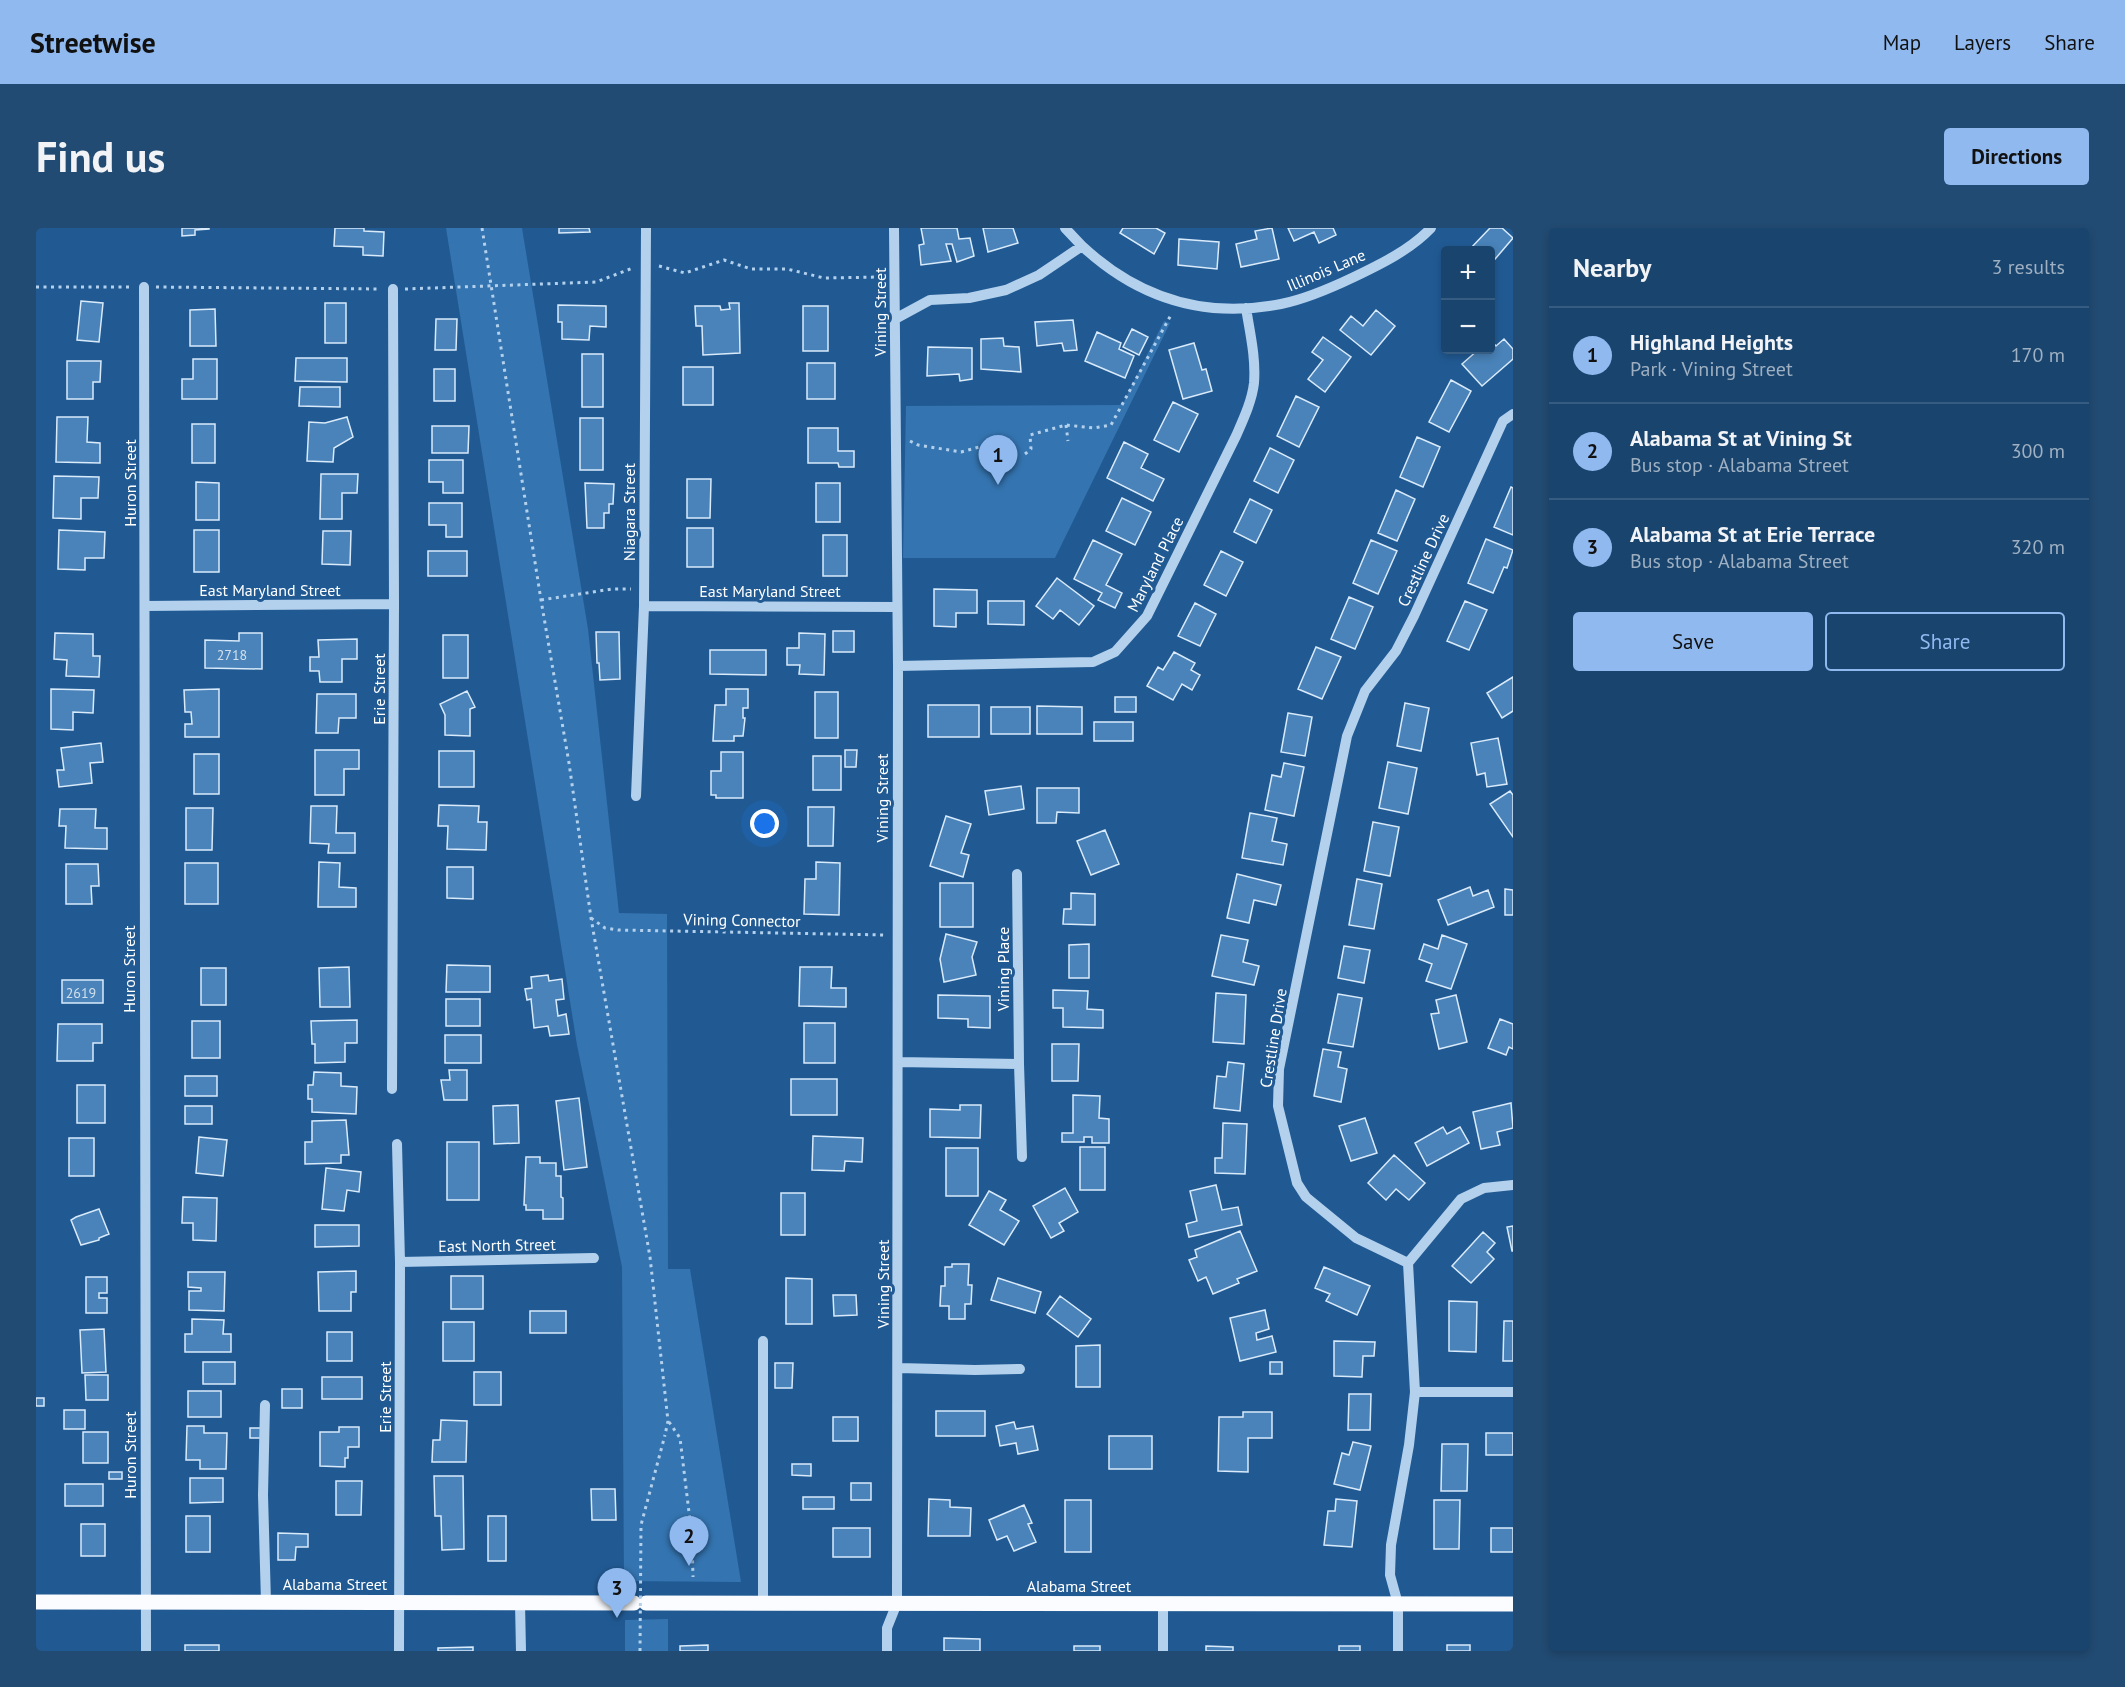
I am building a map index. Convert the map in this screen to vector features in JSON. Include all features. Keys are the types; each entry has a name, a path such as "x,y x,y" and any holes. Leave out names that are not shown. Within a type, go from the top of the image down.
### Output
{"main road":[{"name":"Alabama Street","path":"36,1602 1513,1604"}],"street":[{"name":"Niagara Street","path":"636,796 644,606 646,228"},
{"name":"Vining Street","path":"887,1651 887,1628 897,1603 898,666 894,228"},
{"name":"Illinois Lane","path":"1065,228 1101,264 1127,281 1164,298 1197,306 1246,308 1282,304 1324,291 1390,258 1418,241 1431,228"},
{"path":"895,319 930,300 969,298 1006,290 1039,275 1082,246"},
{"name":"Huron Street","path":"144,287 146,1651"},
{"name":"Erie Street","path":"392,1089 393,289"},
{"name":"Maryland Place","path":"898,666 1093,662 1115,652 1147,616 1236,436 1248,407 1254,384 1253,354 1246,308"},
{"name":"Crestline Drive","path":"1408,1263 1356,1238 1306,1197 1297,1183 1278,1106 1279,1069 1347,736 1365,691 1396,651 1414,616 1503,421 1513,414"},
{"name":"East Maryland Street","path":"145,606 394,604"},
{"name":"East Maryland Street","path":"644,606 897,607"},
{"name":"Vining Place","path":"1017,874 1022,1157"},
{"path":"898,1062 1019,1064"},
{"name":"Erie Street","path":"397,1144 400,1262 399,1651"},
{"path":"1398,1651 1398,1604 1390,1575 1391,1545 1409,1445 1415,1392 1408,1263 1461,1198 1484,1188 1513,1185"},
{"name":"East North Street","path":"400,1262 594,1258"},
{"path":"763,1341 763,1603"},
{"path":"898,1368 1020,1369"},
{"path":"1415,1392 1513,1392"},
{"path":"265,1405 263,1495 266,1602"},
{"path":"520,1603 520,1651"},
{"path":"1163,1604 1163,1651"}],"path":[{"path":"482,228 569,763 591,918 650,1257 668,1421 641,1525 640,1651"},
{"path":"36,287 393,289 491,287 596,282 646,263 685,273 724,260 752,269 787,268 824,278 895,277"},
{"path":"1025,454 1031,450 1030,435 1066,425 1094,428 1111,425 1178,302"},
{"path":"1066,425 1068,441"},
{"path":"910,441 918,445 961,452 983,446"},
{"path":"541,600 612,589 644,590"},
{"name":"Vining Connector","path":"591,918 605,928 618,930 897,935"},
{"path":"668,1421 680,1438 692,1538 693,1577"}],"shaded area":[{"path":"446,228 522,228 588,629 619,913 667,914 668,1269 690,1269 741,1582 624,1581 622,1267 577,1045"},
{"path":"1164,321 1170,323 1055,558 903,558 906,406 1122,405"},
{"path":"668,1619 668,1651 625,1651 625,1620"}],"building":[{"path":"182,228 209,229 195,230 195,235 182,236"},
{"path":"335,228 364,228 364,231 384,232 383,256 363,255 363,247 334,246"},
{"path":"559,228 589,228 590,232 559,233"},
{"path":"921,228 957,228 959,239 970,238 974,256 957,262 952,244 946,244 951,261 921,265 919,245 924,244"},
{"path":"983,228 1013,228 1018,243 988,252"},
{"path":"1123,228 1156,228 1165,233 1154,254 1120,233"},
{"path":"1272,228 1279,259 1241,267 1236,244 1257,239 1255,231"},
{"path":"1288,228 1333,228 1336,235 1319,243 1314,232 1294,241"},
{"path":"1490,228 1502,228 1513,238 1495,259 1495,246 1473,246"},
{"path":"1179,239 1219,242 1217,269 1178,265"},
{"path":"81,301 103,303 99,342 77,340"},
{"path":"325,303 346,303 346,343 325,343"},
{"path":"729,303 739,303 740,353 703,355 702,326 696,326 695,306 720,306 721,310 730,309"},
{"path":"558,305 606,306 606,327 590,326 589,340 562,339 562,322 558,322"},
{"path":"803,306 828,306 828,351 803,351"},
{"path":"215,309 216,346 190,346 190,310"},
{"path":"1376,310 1395,326 1371,355 1340,330 1351,316 1363,326"},
{"path":"436,319 457,319 456,350 435,350"},
{"path":"1073,320 1077,350 1064,351 1062,343 1037,346 1035,322"},
{"path":"1132,329 1148,337 1139,355 1123,347"},
{"path":"1097,332 1121,343 1119,349 1134,356 1125,378 1085,361"},
{"path":"1323,337 1351,357 1325,392 1308,379 1323,360 1312,352"},
{"path":"1003,338 1004,346 1019,347 1021,372 981,369 981,339"},
{"path":"1504,339 1513,349 1513,359 1482,386 1462,364 1473,354 1495,354 1495,345"},
{"path":"1194,343 1202,370 1206,369 1212,391 1183,399 1169,350"},
{"path":"928,347 972,348 972,379 960,381 959,374 927,376"},
{"path":"582,354 603,354 603,407 582,407"},
{"path":"296,358 347,358 347,382 295,381"},
{"path":"193,359 217,359 217,399 182,399 182,379 193,379"},
{"path":"67,361 101,361 100,382 93,382 93,399 67,399"},
{"path":"807,363 835,363 835,399 807,399"},
{"path":"683,367 713,367 713,405 683,405"},
{"path":"434,369 455,369 455,401 434,401"},
{"path":"1451,380 1471,391 1449,432 1429,422"},
{"path":"300,387 340,387 340,407 299,406"},
{"path":"1296,396 1319,407 1299,447 1277,436"},
{"path":"1173,402 1198,414 1179,452 1154,440"},
{"path":"57,417 88,417 87,442 100,443 100,463 56,462"},
{"path":"347,417 353,437 334,448 333,462 307,461 309,422 325,423"},
{"path":"580,418 603,418 603,470 580,470"},
{"path":"192,424 215,424 215,463 192,463"},
{"path":"432,426 469,426 468,453 432,453"},
{"path":"808,428 838,428 838,451 854,451 854,467 839,467 838,463 808,463"},
{"path":"1417,437 1440,447 1423,487 1400,477"},
{"path":"1124,442 1148,454 1141,468 1164,479 1153,501 1107,478"},
{"path":"1270,448 1294,460 1278,493 1254,481"},
{"path":"429,460 463,460 463,493 443,493 443,482 429,482"},
{"path":"321,474 358,474 357,493 342,493 342,519 320,519"},
{"path":"54,476 99,477 98,498 81,498 81,519 53,518"},
{"path":"687,479 711,479 710,518 687,518"},
{"path":"196,482 219,483 219,520 196,520"},
{"path":"585,483 614,484 613,504 609,504 609,513 604,513 604,528 587,528"},
{"path":"816,483 840,483 840,522 816,522"},
{"path":"1511,487 1513,488 1513,535 1494,527"},
{"path":"1396,490 1415,499 1397,541 1378,533"},
{"path":"1122,498 1151,512 1135,545 1106,531"},
{"path":"1250,499 1272,510 1256,543 1234,532"},
{"path":"429,503 462,503 462,537 446,537 446,525 429,525"},
{"path":"687,528 713,528 713,567 687,567"},
{"path":"59,530 105,532 104,558 85,558 85,570 58,569"},
{"path":"194,530 219,530 219,572 194,572"},
{"path":"323,531 351,531 350,565 322,564"},
{"path":"823,535 847,535 847,576 823,576"},
{"path":"1486,539 1513,550 1507,568 1504,567 1493,593 1468,583"},
{"path":"1093,540 1122,554 1106,585 1122,593 1115,608 1098,600 1102,593 1074,579"},
{"path":"1371,540 1397,551 1378,594 1353,583"},
{"path":"428,551 467,551 467,576 428,576"},
{"path":"1221,551 1243,562 1226,596 1204,585"},
{"path":"1057,578 1094,606 1079,625 1060,610 1053,619 1036,606"},
{"path":"934,589 977,590 977,613 956,613 956,627 934,626"},
{"path":"1349,597 1373,607 1355,649 1331,639"},
{"path":"988,601 1024,601 1024,625 988,624"},
{"path":"1465,601 1487,610 1469,650 1447,641"},
{"path":"1195,603 1216,614 1200,646 1178,636"},
{"path":"833,631 854,631 854,652 833,652"},
{"path":"596,632 619,632 620,679 600,680"},
{"path":"55,633 93,634 93,656 100,656 99,677 66,676 67,660 54,659"},
{"path":"239,633 262,633 262,669 205,668 205,640 239,641"},
{"path":"799,633 825,634 824,675 799,674 800,665 787,665 787,648 799,648"},
{"path":"443,635 468,635 468,678 443,678"},
{"path":"357,639 357,659 342,659 342,682 320,682 319,671 310,671 310,657 319,657 318,640"},
{"path":"1316,647 1341,657 1322,699 1298,689"},
{"path":"710,650 766,650 766,675 710,674"},
{"path":"1174,652 1195,663 1191,670 1200,675 1192,690 1182,684 1173,700 1147,686 1158,667 1163,670"},
{"path":"1513,677 1513,711 1502,718 1487,693"},
{"path":"51,689 94,690 93,713 73,712 73,730 51,729"},
{"path":"219,689 219,737 185,737 185,724 192,724 191,712 185,712 184,690"},
{"path":"726,689 748,689 748,708 743,708 743,718 745,718 743,736 734,736 734,741 713,741 715,705 726,705"},
{"path":"467,691 475,707 470,709 470,736 445,735 445,715 440,704"},
{"path":"815,692 838,692 838,738 815,738"},
{"path":"317,694 356,694 356,718 339,718 338,733 316,733"},
{"path":"1115,697 1136,697 1136,712 1115,712"},
{"path":"1405,703 1429,708 1421,751 1397,746"},
{"path":"928,705 979,705 979,737 928,737"},
{"path":"1037,706 1082,707 1082,734 1037,734"},
{"path":"991,707 1030,707 1030,734 991,734"},
{"path":"1288,713 1312,717 1305,756 1281,752"},
{"path":"1094,722 1133,722 1133,741 1094,741"},
{"path":"1498,738 1507,784 1487,787 1485,773 1477,775 1471,743"},
{"path":"101,743 103,762 90,763 92,783 59,787 57,770 64,770 61,748"},
{"path":"315,750 359,750 359,769 344,769 344,795 315,795"},
{"path":"845,750 857,750 856,767 845,767"},
{"path":"439,751 474,751 474,787 439,787"},
{"path":"721,752 743,752 743,798 716,798 716,795 711,795 711,771 721,771"},
{"path":"194,754 219,754 219,794 194,794"},
{"path":"813,756 841,756 841,790 813,790"},
{"path":"1388,762 1417,768 1408,814 1379,808"},
{"path":"1284,763 1304,767 1294,816 1265,810 1272,775 1281,777"},
{"path":"1021,786 1024,809 989,815 985,791"},
{"path":"1037,788 1079,788 1079,813 1057,812 1056,823 1037,823"},
{"path":"1510,791 1513,795 1513,837 1490,804"},
{"path":"439,805 479,806 478,822 487,822 486,850 447,849 448,826 438,826"},
{"path":"311,806 337,806 336,833 355,833 355,853 328,853 329,844 310,843"},
{"path":"808,807 834,807 833,846 808,846"},
{"path":"186,808 213,808 212,850 186,850"},
{"path":"60,809 96,809 95,828 107,828 107,849 65,848 66,826 59,826"},
{"path":"1250,813 1277,818 1272,841 1287,844 1283,865 1242,858"},
{"path":"946,816 971,824 961,853 969,855 963,877 930,866"},
{"path":"1373,822 1399,827 1390,876 1364,871"},
{"path":"1105,830 1119,864 1091,875 1077,841"},
{"path":"319,862 340,863 339,887 356,888 356,907 318,907"},
{"path":"816,862 840,863 839,915 804,914 805,879 816,879"},
{"path":"185,863 218,863 218,904 185,904"},
{"path":"66,864 98,864 99,886 91,886 92,904 66,904"},
{"path":"447,867 473,867 473,899 447,898"},
{"path":"1237,874 1281,885 1276,905 1254,900 1249,923 1227,918"},
{"path":"1357,879 1382,884 1374,929 1349,925"},
{"path":"940,883 973,883 973,927 940,927"},
{"path":"1470,887 1473,896 1488,890 1494,907 1448,925 1438,900"},
{"path":"1505,889 1513,890 1513,915 1505,915"},
{"path":"1071,893 1095,894 1095,925 1063,924 1064,909 1071,909"},
{"path":"946,934 977,942 972,957 976,975 944,982 940,959"},
{"path":"1221,935 1248,940 1243,962 1259,966 1254,985 1212,976"},
{"path":"1442,935 1467,944 1451,989 1426,981 1432,964 1419,959 1424,944 1438,949"},
{"path":"1089,944 1089,978 1069,978 1069,945"},
{"path":"1344,946 1370,950 1364,983 1338,978"},
{"path":"447,965 490,966 490,992 446,992"},
{"path":"349,967 350,1007 320,1007 319,968"},
{"path":"800,967 832,967 831,988 846,988 846,1007 799,1006"},
{"path":"201,968 226,968 226,1005 201,1005"},
{"path":"548,975 549,981 562,979 564,999 556,1000 558,1016 566,1014 569,1034 550,1036 548,1026 534,1028 531,999 527,1000 525,989 532,988 531,977"},
{"path":"62,980 103,980 103,1003 62,1003"},
{"path":"1053,990 1088,991 1087,1009 1103,1010 1103,1028 1063,1027 1063,1008 1053,1008"},
{"path":"1216,993 1246,995 1244,1044 1213,1042"},
{"path":"1338,994 1362,998 1353,1047 1328,1043"},
{"path":"938,995 990,996 990,1028 968,1027 968,1019 938,1018"},
{"path":"1456,995 1467,1042 1439,1049 1431,1014 1439,1013 1436,1000"},
{"path":"446,999 480,999 480,1026 446,1026"},
{"path":"1500,1019 1513,1024 1513,1049 1509,1047 1506,1055 1488,1048"},
{"path":"357,1020 357,1043 345,1043 345,1062 315,1063 315,1044 312,1044 311,1021"},
{"path":"192,1021 220,1021 220,1058 192,1058"},
{"path":"804,1023 835,1023 835,1063 804,1063"},
{"path":"58,1024 102,1024 102,1043 93,1043 93,1061 57,1061"},
{"path":"445,1035 481,1035 481,1063 445,1063"},
{"path":"1052,1044 1079,1044 1078,1081 1052,1081"},
{"path":"1323,1049 1341,1052 1338,1067 1347,1069 1341,1102 1314,1096"},
{"path":"1228,1062 1244,1064 1240,1111 1214,1108 1217,1076 1226,1077"},
{"path":"449,1070 467,1070 467,1100 444,1100 441,1080 450,1080"},
{"path":"314,1072 341,1073 341,1086 357,1087 356,1114 312,1112 312,1099 308,1099 308,1085 313,1085"},
{"path":"185,1076 217,1076 217,1096 185,1096"},
{"path":"791,1079 837,1079 837,1115 791,1115"},
{"path":"77,1085 105,1085 105,1123 77,1123"},
{"path":"1073,1095 1100,1096 1099,1118 1109,1119 1109,1143 1092,1143 1092,1137 1084,1137 1084,1142 1062,1142 1062,1133 1073,1133"},
{"path":"579,1098 587,1167 564,1170 556,1101"},
{"path":"1511,1103 1513,1128 1497,1132 1500,1145 1481,1149 1473,1112"},
{"path":"518,1105 519,1143 494,1144 493,1106"},
{"path":"960,1105 981,1105 980,1138 930,1137 930,1109 960,1110"},
{"path":"185,1106 212,1106 212,1124 185,1124"},
{"path":"1365,1118 1377,1153 1351,1161 1339,1126"},
{"path":"346,1120 349,1155 341,1155 341,1163 305,1164 305,1142 312,1142 312,1121"},
{"path":"1223,1123 1247,1124 1245,1174 1215,1173 1215,1158 1222,1158"},
{"path":"1443,1127 1447,1134 1460,1127 1469,1143 1427,1166 1415,1143"},
{"path":"813,1136 863,1138 862,1162 845,1161 844,1171 812,1170"},
{"path":"199,1137 227,1140 223,1176 196,1173"},
{"path":"69,1138 94,1138 94,1176 69,1176"},
{"path":"447,1142 479,1142 479,1200 447,1200"},
{"path":"1080,1147 1105,1147 1105,1190 1080,1190"},
{"path":"946,1148 978,1148 978,1196 946,1196"},
{"path":"1394,1155 1425,1183 1409,1200 1396,1189 1386,1200 1368,1183"},
{"path":"526,1157 540,1157 540,1163 556,1163 556,1176 561,1176 563,1219 543,1219 543,1210 526,1210 526,1205 524,1205"},
{"path":"326,1168 361,1172 359,1192 347,1190 344,1211 322,1209"},
{"path":"1216,1185 1222,1210 1238,1207 1242,1225 1189,1237 1186,1224 1197,1221 1190,1191"},
{"path":"1065,1188 1078,1212 1059,1223 1064,1231 1051,1238 1033,1206"},
{"path":"989,1191 1006,1200 1000,1210 1019,1221 1004,1245 969,1225"},
{"path":"781,1193 805,1193 805,1235 781,1235"},
{"path":"183,1197 217,1198 216,1241 193,1240 193,1223 182,1223"},
{"path":"99,1209 109,1234 99,1240 81,1245 71,1220"},
{"path":"315,1225 359,1225 359,1246 315,1247"},
{"path":"1513,1226 1513,1251 1512,1251 1507,1227"},
{"path":"1240,1231 1257,1271 1237,1279 1239,1283 1213,1294 1206,1277 1198,1281 1189,1260 1197,1257 1195,1250"},
{"path":"1483,1232 1495,1243 1487,1252 1494,1259 1471,1283 1452,1266"},
{"path":"952,1264 969,1264 968,1285 972,1285 971,1304 965,1304 965,1319 949,1319 949,1306 940,1306 941,1286 945,1286 945,1267 952,1267"},
{"path":"1324,1267 1370,1286 1357,1315 1326,1301 1330,1294 1315,1288"},
{"path":"356,1271 356,1292 351,1292 351,1311 319,1311 318,1272"},
{"path":"188,1272 225,1272 224,1311 189,1310 189,1291 201,1291 201,1288 188,1287"},
{"path":"451,1276 483,1276 483,1309 451,1309"},
{"path":"86,1277 107,1277 107,1293 99,1293 99,1298 107,1298 107,1313 86,1313"},
{"path":"786,1278 812,1279 812,1324 786,1324"},
{"path":"998,1278 1041,1292 1035,1313 991,1300"},
{"path":"833,1295 856,1295 857,1315 834,1316"},
{"path":"1060,1296 1091,1319 1078,1337 1047,1314"},
{"path":"1449,1301 1477,1302 1476,1352 1449,1351"},
{"path":"1265,1310 1269,1329 1256,1333 1257,1340 1272,1336 1276,1352 1240,1361 1230,1318"},
{"path":"530,1311 566,1311 566,1333 530,1333"},
{"path":"192,1319 224,1320 223,1334 231,1334 231,1352 185,1352 185,1334 192,1334"},
{"path":"1504,1321 1513,1321 1513,1361 1503,1361"},
{"path":"443,1322 474,1322 474,1361 443,1361"},
{"path":"104,1329 106,1372 82,1373 80,1330"},
{"path":"327,1332 352,1332 352,1361 327,1361"},
{"path":"1334,1341 1375,1342 1374,1356 1363,1356 1362,1377 1334,1376"},
{"path":"1100,1345 1100,1387 1076,1387 1076,1346"},
{"path":"203,1362 235,1362 235,1384 203,1384"},
{"path":"1270,1362 1282,1362 1282,1374 1270,1374"},
{"path":"775,1363 793,1363 792,1388 775,1388"},
{"path":"474,1372 501,1372 501,1405 474,1405"},
{"path":"85,1375 108,1375 108,1400 86,1400"},
{"path":"322,1377 362,1377 362,1399 322,1399"},
{"path":"282,1389 302,1389 302,1408 282,1408"},
{"path":"188,1391 221,1391 221,1417 188,1417"},
{"path":"1349,1394 1371,1394 1370,1430 1348,1430"},
{"path":"36,1398 44,1398 44,1406 36,1406"},
{"path":"64,1410 85,1410 85,1429 64,1429"},
{"path":"936,1411 985,1411 985,1436 936,1436"},
{"path":"1243,1412 1272,1412 1272,1438 1248,1438 1248,1472 1218,1471 1219,1417 1243,1417"},
{"path":"833,1417 858,1417 858,1441 833,1441"},
{"path":"441,1420 467,1421 466,1462 432,1462 433,1440 440,1440"},
{"path":"1014,1422 1016,1429 1033,1426 1038,1450 1018,1454 1016,1443 1000,1446 996,1426"},
{"path":"187,1426 204,1426 204,1433 227,1433 226,1469 200,1469 200,1460 186,1460"},
{"path":"339,1427 359,1427 359,1447 348,1447 345,1467 320,1466 320,1432 339,1432"},
{"path":"250,1428 262,1428 262,1438 250,1438"},
{"path":"83,1432 108,1432 108,1463 83,1463"},
{"path":"1486,1433 1513,1433 1513,1455 1486,1455"},
{"path":"1109,1436 1152,1436 1152,1469 1109,1469"},
{"path":"1353,1442 1371,1446 1360,1490 1334,1484 1342,1453 1349,1455"},
{"path":"1442,1444 1468,1444 1467,1491 1441,1491"},
{"path":"792,1464 811,1464 811,1476 792,1475"},
{"path":"109,1472 122,1472 122,1479 109,1479"},
{"path":"434,1476 463,1476 464,1549 442,1550 441,1516 435,1516"},
{"path":"190,1478 223,1478 223,1502 190,1503"},
{"path":"336,1481 362,1481 361,1515 336,1515"},
{"path":"851,1483 871,1483 871,1500 851,1500"},
{"path":"65,1484 103,1484 103,1506 65,1506"},
{"path":"591,1489 615,1489 616,1520 592,1520"},
{"path":"803,1497 834,1497 834,1509 803,1509"},
{"path":"929,1499 950,1500 950,1507 971,1508 970,1536 928,1536"},
{"path":"1336,1499 1357,1501 1352,1547 1324,1545 1328,1511 1335,1511"},
{"path":"1065,1500 1091,1500 1091,1552 1065,1552"},
{"path":"1434,1500 1460,1500 1459,1549 1434,1549"},
{"path":"1024,1505 1032,1523 1028,1524 1036,1542 1014,1551 1007,1536 997,1540 989,1520"},
{"path":"186,1516 210,1516 210,1552 186,1552"},
{"path":"488,1516 506,1516 506,1561 488,1561"},
{"path":"81,1524 105,1524 105,1556 81,1556"},
{"path":"833,1528 870,1528 870,1557 833,1557"},
{"path":"1491,1528 1513,1528 1513,1552 1491,1552"},
{"path":"278,1533 308,1534 308,1547 296,1547 295,1560 278,1560"},
{"path":"944,1638 980,1639 980,1651 944,1651"},
{"path":"185,1645 219,1645 219,1651 185,1651"},
{"path":"708,1645 708,1651 680,1651 680,1646"},
{"path":"1447,1645 1470,1645 1470,1651 1447,1651"},
{"path":"1074,1646 1100,1646 1100,1651 1074,1651"},
{"path":"1206,1646 1233,1647 1233,1651 1206,1651"},
{"path":"1339,1646 1360,1646 1360,1651 1339,1651"},
{"path":"473,1647 473,1651 438,1651 438,1648"}],"place":[{"name":"Highland Heights","path":"998,485"},
{"name":"Alabama St at Vining St","path":"689,1566"},
{"name":"Alabama St at Erie Terrace","path":"617,1618"}]}
